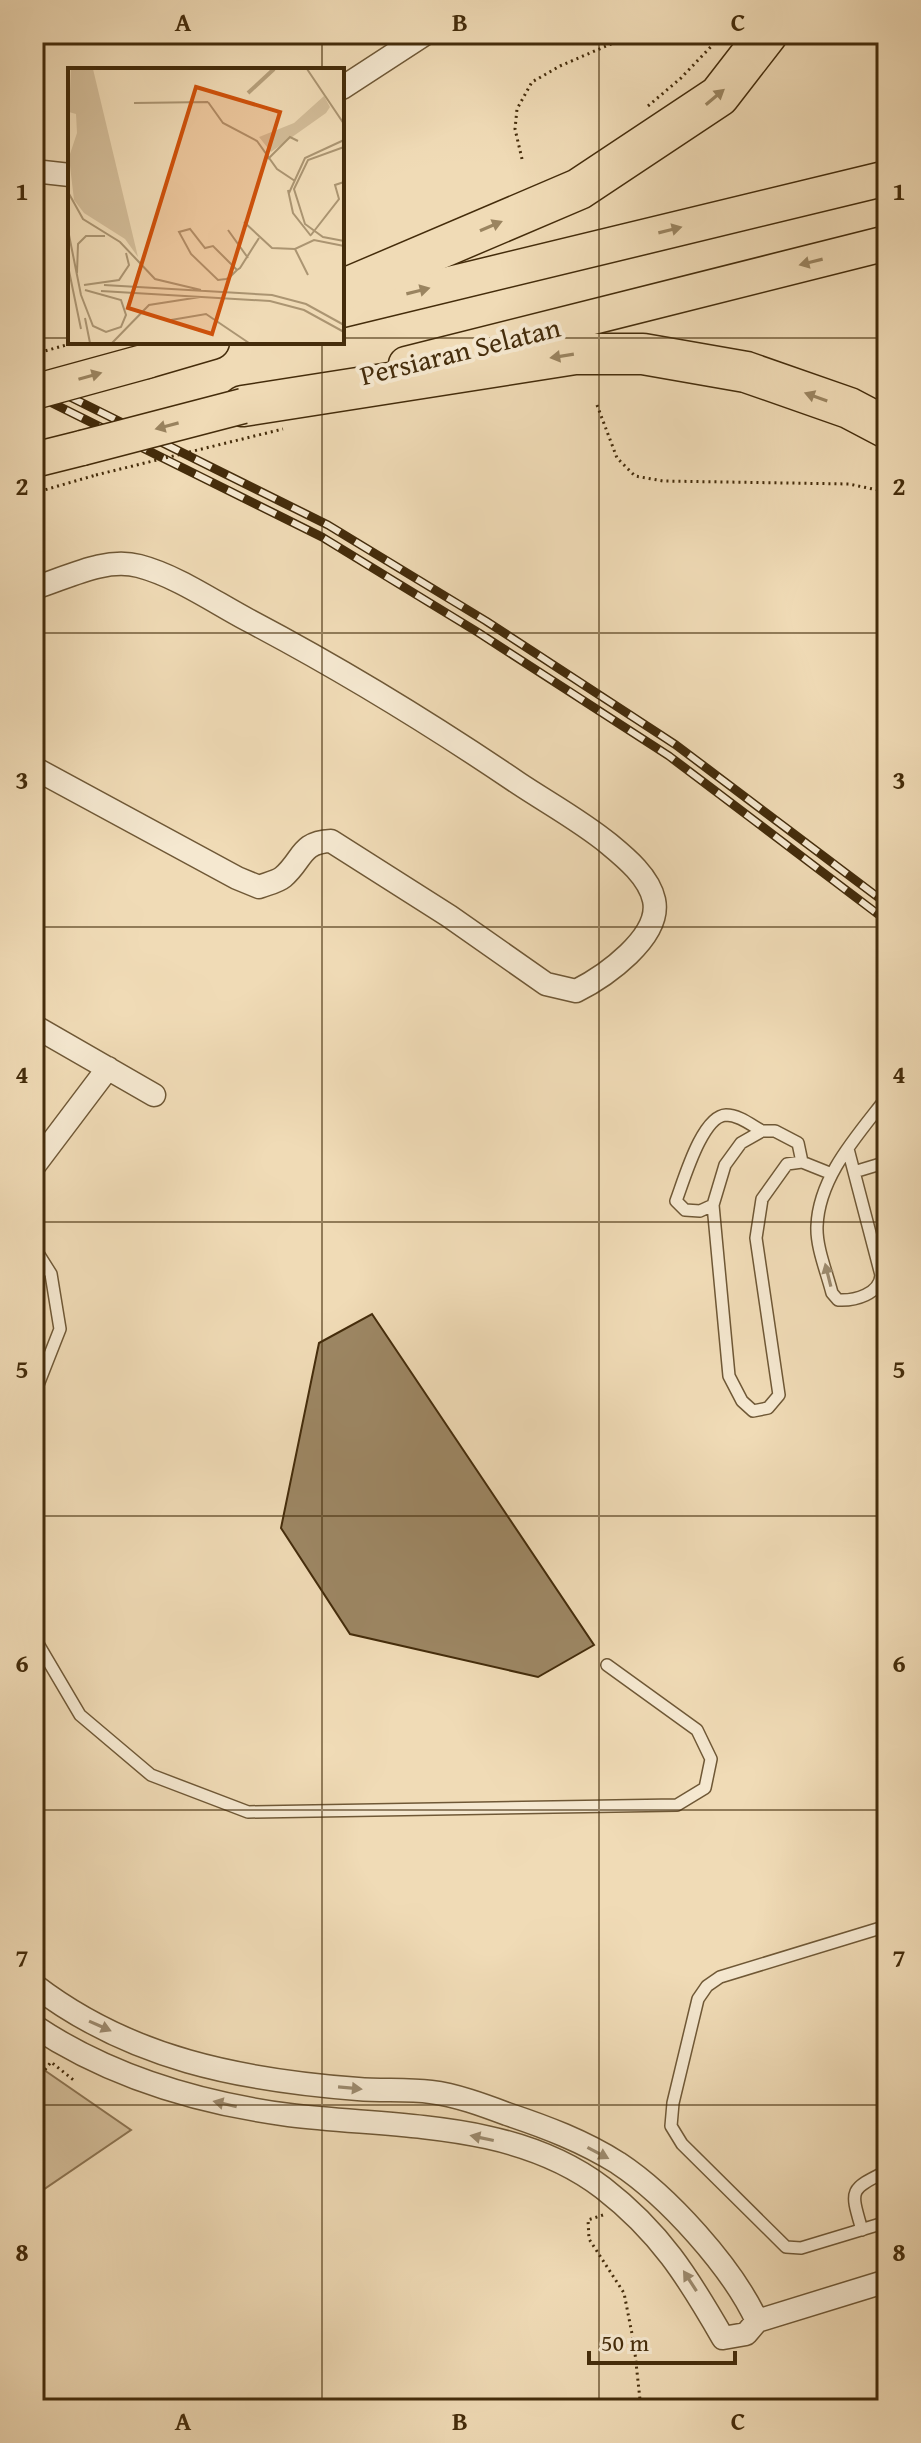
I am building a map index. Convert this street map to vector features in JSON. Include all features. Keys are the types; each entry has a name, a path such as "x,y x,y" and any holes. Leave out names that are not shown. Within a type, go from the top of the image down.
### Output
{"highway":[{"path":"344,289 579,189 719,96 767,34"},
{"path":"243,406 575,354 643,354 746,372 849,408 887,428"}],"main road":[{"path":"344,310 887,178"},
{"name":"Persiaran Selatan","path":"34,460 89,462 243,406 887,243"},
{"path":"34,392 205,344"}],"street":[{"path":"344,87 425,34"},
{"path":"34,171 68,175"},
{"path":"34,588 108,564 138,566 166,577 318,656 460,743 609,844 647,881 655,902 650,925 630,952 601,978 576,991 546,984 449,916 331,841 316,841 302,852 282,878 259,887 34,768"},
{"path":"34,1026 154,1095"},
{"path":"34,1166 108,1068"},
{"path":"34,1985 87,2020 172,2058 260,2079 360,2089 432,2092 488,2107 559,2132 619,2164 672,2208 745,2296 757,2321"},
{"path":"34,2026 71,2050 140,2079 224,2104 291,2115 381,2121 481,2137 541,2153 600,2186 660,2239 689,2279 723,2338 746,2334 757,2321 887,2281"}],"lane":[{"path":"848,1149 881,1275 876,1290 847,1301 838,1300 832,1293 817,1229 832,1174 848,1149 887,1097"},
{"path":"713,1205 700,1211 685,1210 676,1201 701,1138 713,1120 724,1115 735,1117 762,1131 775,1131 798,1143 802,1162"},
{"path":"762,1131 741,1143 725,1165 713,1205 729,1376 742,1401 753,1411 768,1408 779,1395 756,1238 762,1199 787,1164 802,1162 832,1174"},
{"path":"854,1172 887,1162"},
{"path":"34,1247 51,1274 60,1329 34,1395"},
{"path":"34,1637 80,1715 151,1775 248,1812 677,1805 705,1788 711,1759 697,1730 607,1665"},
{"path":"887,1926 720,1977 707,1986 698,1999 671,2126 682,2144 786,2247 801,2248 887,2222"},
{"path":"862,2230 854,2193 860,2185 887,2171"}],"path":[{"path":"522,159 515,129 517,109 532,82 560,66 634,34"},
{"path":"645,108 681,78 723,34"},
{"path":"34,354 70,344"},
{"path":"597,405 617,458 635,476 663,481 849,484 887,492"},
{"path":"34,493 89,462 283,429"},
{"path":"34,2084 51,2062 76,2082"},
{"path":"627,2208 588,2220 589,2239 624,2293 634,2344 641,2409"}],"shaded area":[{"path":"34,2063 131,2130 34,2196"}],"building":[{"path":"372,1314 594,1645 538,1677 350,1634 281,1528 319,1343"}],"railway":[{"path":"34,379 328,525 486,621 676,745 887,904"},
{"path":"34,394 322,537 479,633 669,756 887,921"}]}
